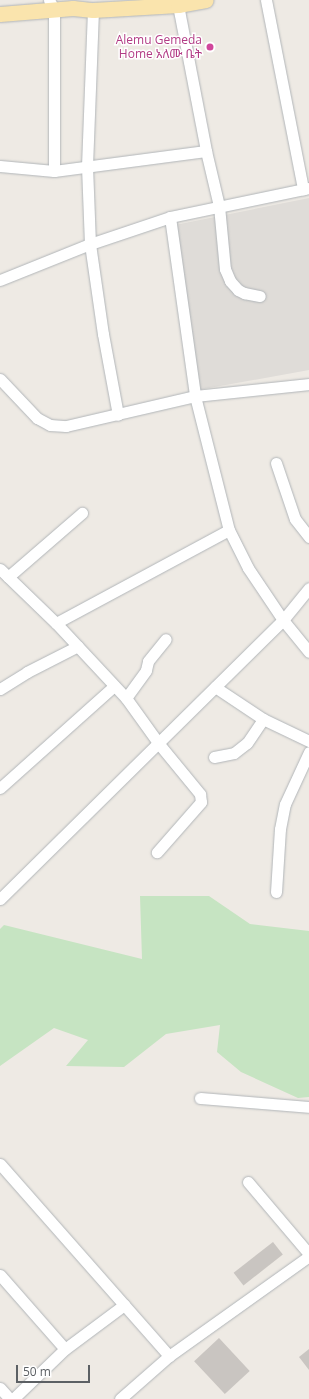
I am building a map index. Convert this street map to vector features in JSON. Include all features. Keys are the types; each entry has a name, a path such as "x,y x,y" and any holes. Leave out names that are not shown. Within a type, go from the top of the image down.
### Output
{"main road":[{"path":"0,14 52,4 93,10 178,5 206,0"}],"street":[{"path":"0,280 90,244 170,217 306,188 266,0"},
{"path":"52,4 54,171"},
{"path":"178,5 206,151 219,206 225,270 230,281 238,290 244,293 260,296"},
{"path":"93,10 86,166 90,244 103,334 118,415"},
{"path":"0,166 54,171 206,151"},
{"path":"170,217 195,396 229,530 248,568 283,620 309,652"},
{"path":"0,378 27,409 37,418 50,425 66,426 195,396 309,384"},
{"path":"276,463 295,519 309,537"},
{"path":"8,577 82,513"},
{"path":"56,623 229,530"},
{"path":"0,569 56,623 126,698 159,744 200,794 200,802 156,852"},
{"path":"0,899 159,744 283,620 309,588"},
{"path":"126,698 146,670 148,661 166,639"},
{"path":"0,689 27,672 78,646"},
{"path":"0,788 114,686"},
{"path":"215,687 263,719 309,741"},
{"path":"214,757 234,753 247,743 263,719"},
{"path":"276,892 280,829 285,804 306,768 309,752"},
{"path":"200,1098 309,1107"},
{"path":"0,1164 169,1356"},
{"path":"120,1399 169,1356 309,1255 248,1182"},
{"path":"0,1275 65,1349"},
{"path":"0,1388 11,1399 65,1349 124,1305"}],"shaded area":[{"path":"309,198 309,370 198,390 175,225"}],"green space":[{"path":"140,896 209,896 250,924 309,931 309,1097 298,1098 241,1072 217,1052 220,1025 166,1034 124,1067 66,1066 88,1040 54,1028 0,1066 0,929 4,925 142,959"}],"building":[{"path":"273,1242 283,1255 243,1285 234,1273"},
{"path":"219,1338 250,1371 225,1394 194,1361"},
{"path":"309,1349 309,1370 299,1357"}],"place":[{"name":"Alemu Gemeda Home አለሙ ቤት","path":"210,47"}]}
